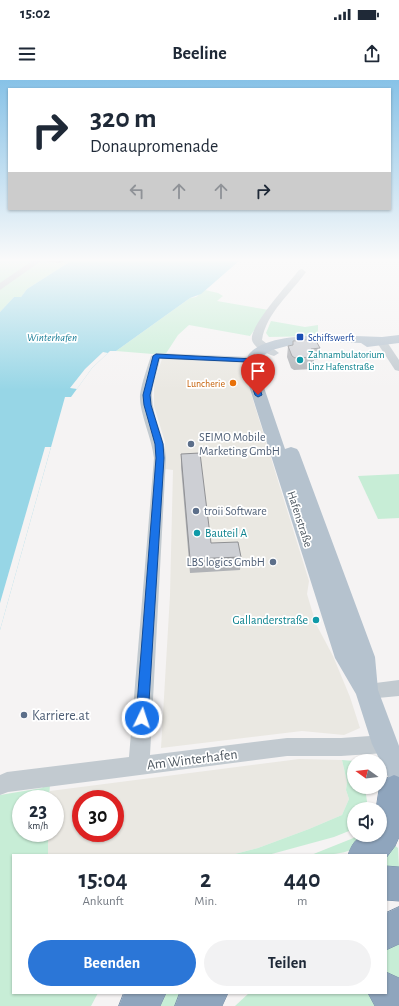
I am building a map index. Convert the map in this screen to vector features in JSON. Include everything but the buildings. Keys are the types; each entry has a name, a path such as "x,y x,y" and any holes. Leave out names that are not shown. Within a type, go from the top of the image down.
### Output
{"highway":[{"path":"365,854 381,841 386,834 398,791"},
{"path":"387,883 399,884"},
{"path":"387,931 399,925"},
{"path":"387,992 399,1001"},
{"path":"138,1006 145,994"},
{"path":"194,1006 207,994"}],"main road":[{"path":"251,360 258,352 296,346 363,343 399,339"},
{"name":"Hafenstraße","path":"269,350 269,356 264,364 264,375 364,657 367,691"},
{"name":"Hafenstraße","path":"251,360 250,367 252,375 346,658 367,691 385,744 398,791"}],"street":[{"path":"269,350 256,339 261,327 278,304"},
{"path":"381,341 399,368"},
{"path":"139,765 160,458 155,428 147,405 148,383 156,356 251,360"},
{"path":"367,691 399,688"},
{"name":"Am Winterhafen","path":"0,785 139,765 287,747 341,747 385,744"}],"shaded area":[{"path":"162,359 241,361 309,581 307,594 316,624 333,656 350,697 360,728 344,735 302,731 161,748 170,595 173,470 165,469 165,442 154,406 154,382"},
{"path":"299,759 342,760 347,782 346,790 349,799 342,815 258,848 235,854 48,854 48,842 64,842 64,790 58,790"}],"green space":[{"path":"0,304 7,304 0,312"},
{"path":"181,304 236,304 269,310 250,336 189,325 178,335 165,355 116,351"},
{"path":"271,321 305,327 318,325 318,336 269,337 266,333"},
{"path":"399,474 399,518 378,519 358,476"},
{"path":"342,760 347,760 347,782"},
{"path":"46,783 50,784 50,790 30,790 42,788"},
{"path":"12,793 12,842 48,842 48,854 12,854 12,994 97,994 91,1006 0,1006 0,795"},
{"path":"347,794 366,794 367,802 348,802 349,799"},
{"path":"347,804 347,832 334,837 272,854 235,854 258,848 342,815"},
{"path":"347,841 347,842 365,842 352,850 336,854 314,854"},
{"path":"393,844 398,848 399,867 387,872 387,854 381,854"},
{"path":"399,937 399,989 387,981 387,943"},
{"path":"164,994 186,994 175,1006 153,1006"},
{"path":"248,994 373,994 391,1006 235,1006"}],"water":[{"name":"Winterhafen","path":"7,304 181,304 116,351 110,351 92,368 71,397 65,397 0,630 0,312"}],"pier":[{"path":"103,352 108,353 92,368 77,389 70,388 85,369"},
{"path":"45,447 51,447 0,630 0,603"}],"place":[{"name":"Schiffswerft","path":"300,337"},
{"name":"Zahnambulatorium Linz Hafenstraße","path":"300,360"},
{"name":"Luncherie","path":"233,383"},
{"name":"SEIMO Mobile Marketing GmbH","path":"191,444"},
{"name":"troii Software","path":"196,511"},
{"name":"Bauteil A","path":"197,533"},
{"name":"LBS logics GmbH","path":"273,562"},
{"name":"Gallanderstraße","path":"316,620"},
{"name":"Karriere.at","path":"24,715"}],"route":[{"path":"142,718 160,458 159,444 147,405 146,395 156,356 251,360 250,367 258,395"}]}
